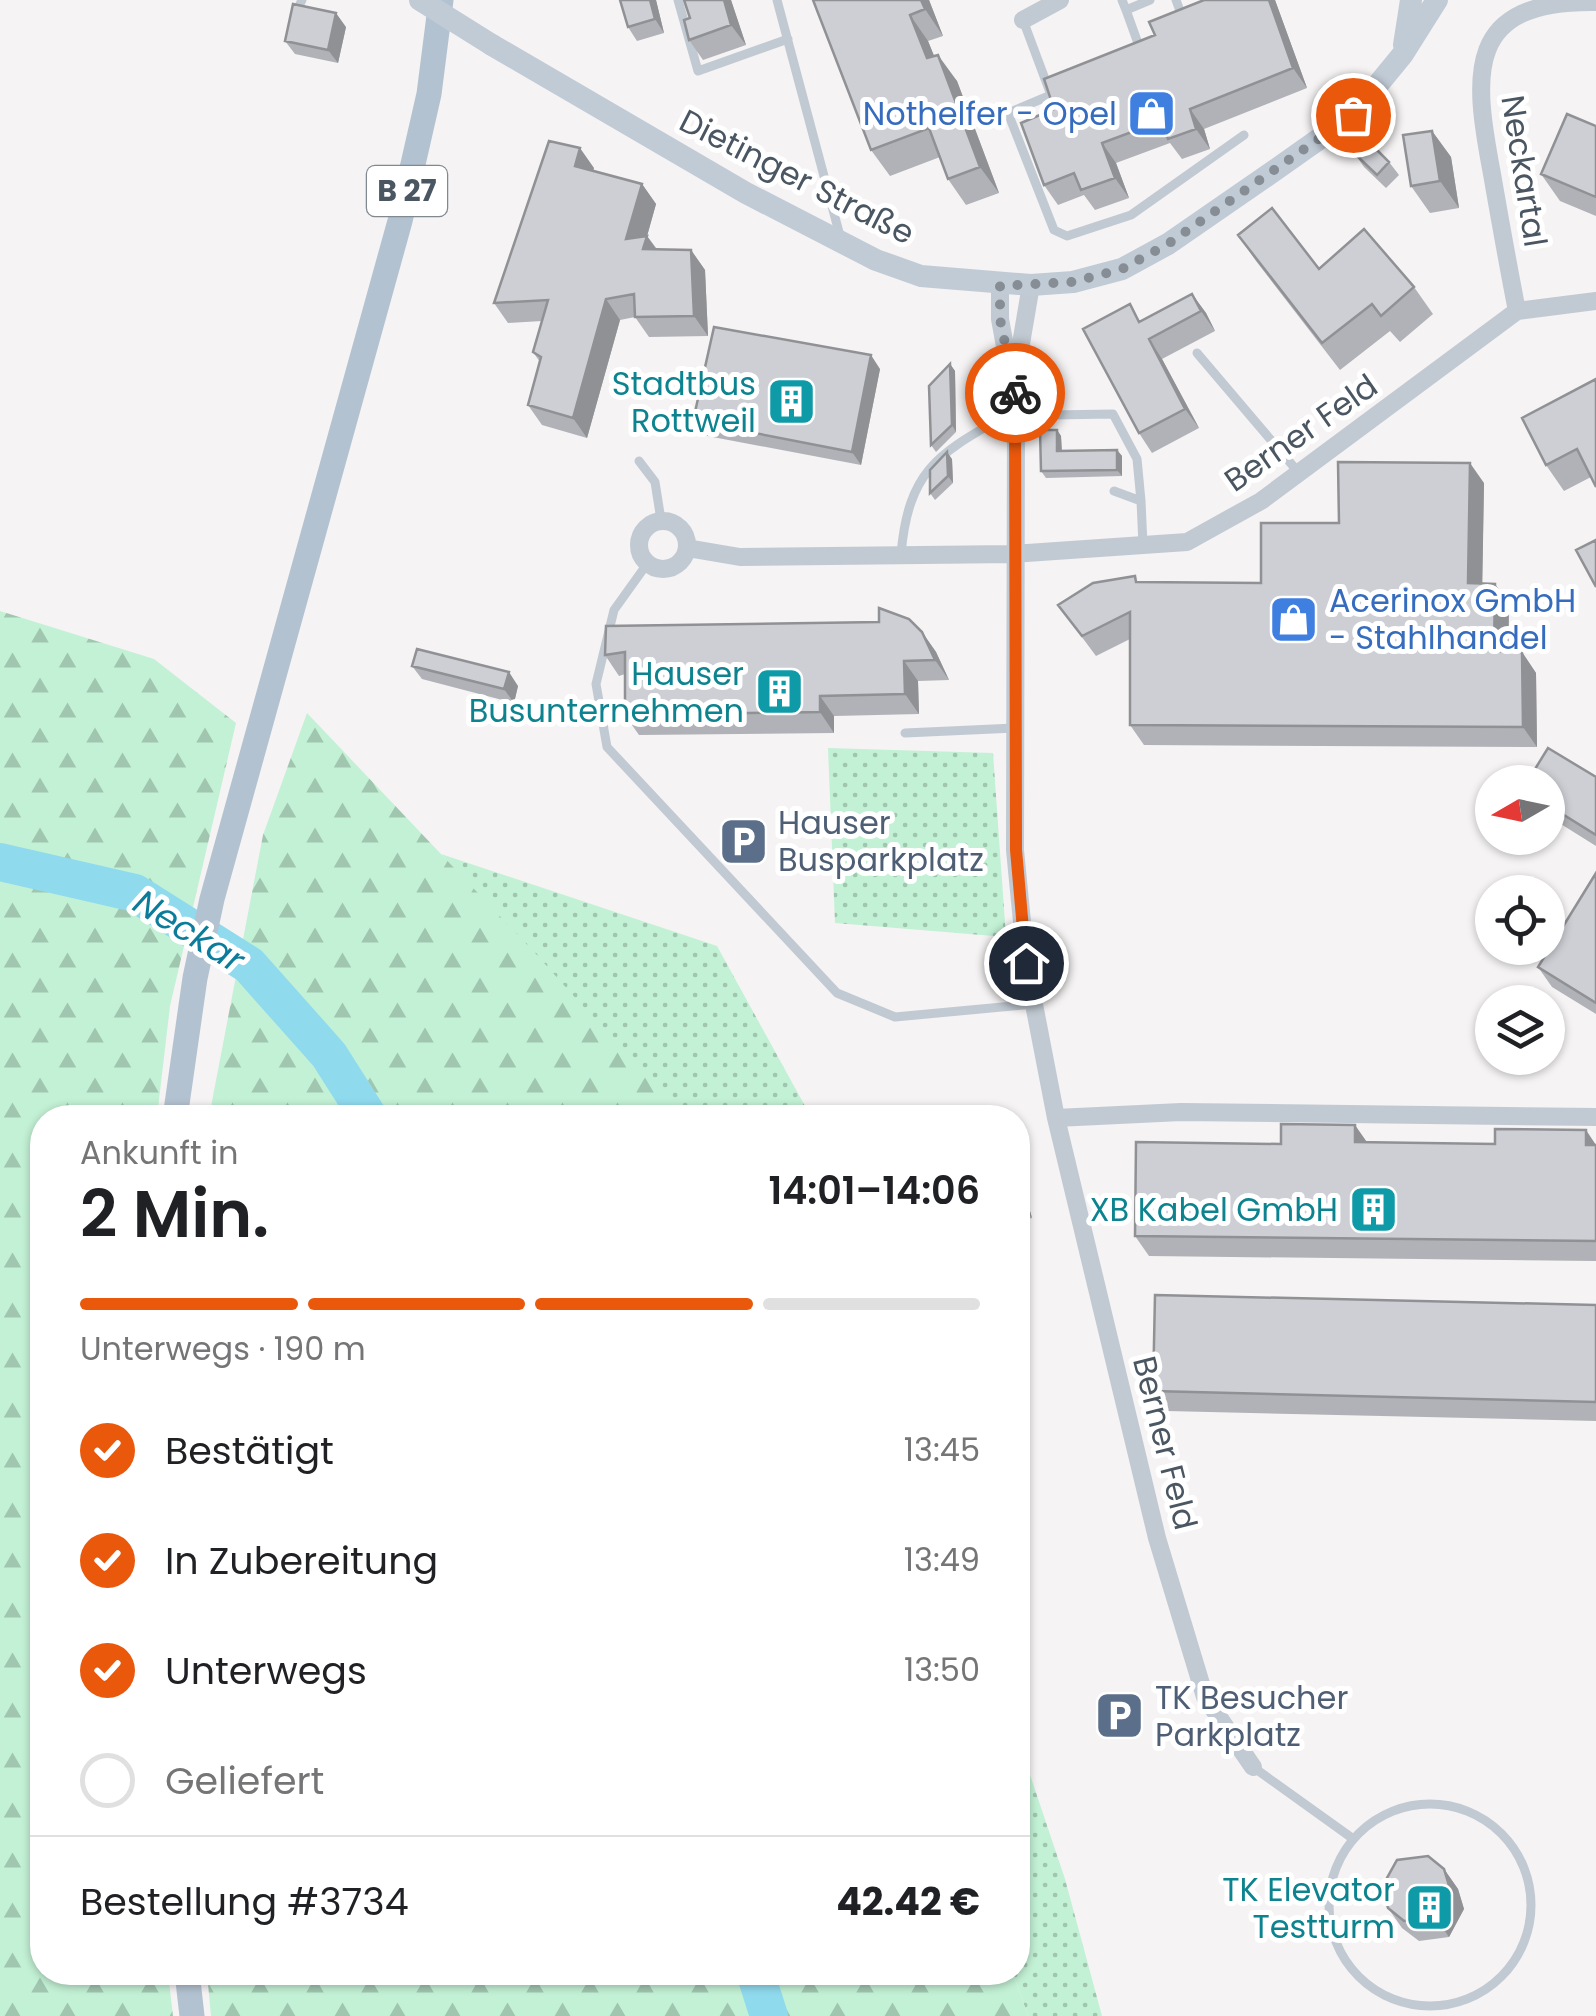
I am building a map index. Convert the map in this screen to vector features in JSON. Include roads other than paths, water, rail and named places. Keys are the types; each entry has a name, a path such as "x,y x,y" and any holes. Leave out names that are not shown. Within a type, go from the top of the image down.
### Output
{"main road":[{"name":"B 27","path":"177,1105 195,978 252,746 400,221 429,94 441,0"},
{"path":"188,1985 192,2016"}],"street":[{"name":"Dietinger Straße","path":"420,0 746,192 876,260 921,276 1000,286 1031,286 1122,269 1168,244 1353,115 1403,54 1436,0"},
{"path":"1023,20 1060,0"},
{"path":"1403,54 1410,1"},
{"name":"Neckartal","path":"1517,311 1480,112 1479,70 1488,43 1521,14 1570,1 1596,2"},
{"name":"Berner Feld","path":"1000,286 1000,319 1015,383 1016,408 1016,850 1034,1004 1056,1118 1157,1538 1205,1697 1253,1767"},
{"name":"Berner Feld","path":"1015,383 1031,286"},
{"name":"Berner Feld","path":"687,548 740,557 1017,554 1188,542 1246,511 1517,311 1596,300"},
{"path":"661,520 681,528 687,548 681,562 668,569 647,564 639,550 640,534 661,520"},
{"path":"1056,1118 1182,1112 1596,1117"}],"lane":[{"path":"678,0 698,71 788,39"},
{"path":"777,0 840,239"},
{"path":"1120,54 1139,46 1124,5 1150,0"},
{"path":"1176,0 1185,27"},
{"path":"1023,20 1051,95 1008,112 1054,230 1066,236 1132,214 1244,136"},
{"path":"1047,83 1065,76"},
{"path":"1197,353 1300,473"},
{"path":"901,554 915,489 930,464 1016,408 1046,408 1052,416 1112,414 1138,460 1143,548"},
{"path":"639,461 654,482 661,520"},
{"path":"1114,491 1141,501"},
{"path":"647,564 614,610 596,684 607,746 837,993 895,1017 1034,1004"},
{"path":"905,734 1014,728"},
{"path":"1253,1767 1352,1838"},
{"path":"1427,1803 1460,1807 1491,1823 1514,1847 1528,1878 1532,1912 1524,1945 1506,1973 1480,1994 1450,2005 1404,2002 1362,1981 1342,1957 1330,1912 1336,1865 1352,1838 1394,1809 1427,1803"}],"waterway":[{"name":"Neckar","path":"0,862 135,893 249,965 329,1055 361,1105"},
{"name":"Neckar","path":"759,1985 769,2016"}],"place":[{"name":"Nothelfer - Opel","path":"1152,114"},
{"name":"Stadtbus Rottweil","path":"791,402"},
{"name":"Acerinox GmbH - Stahlhandel","path":"1294,619"},
{"name":"Hauser Busunternehmen","path":"779,692"},
{"name":"Hauser Busparkplatz","path":"743,841"},
{"name":"XB Kabel GmbH","path":"1373,1210"},
{"name":"TK Besucher Parkplatz","path":"1120,1716"},
{"name":"TK Elevator Testturm","path":"1430,1908"}]}
